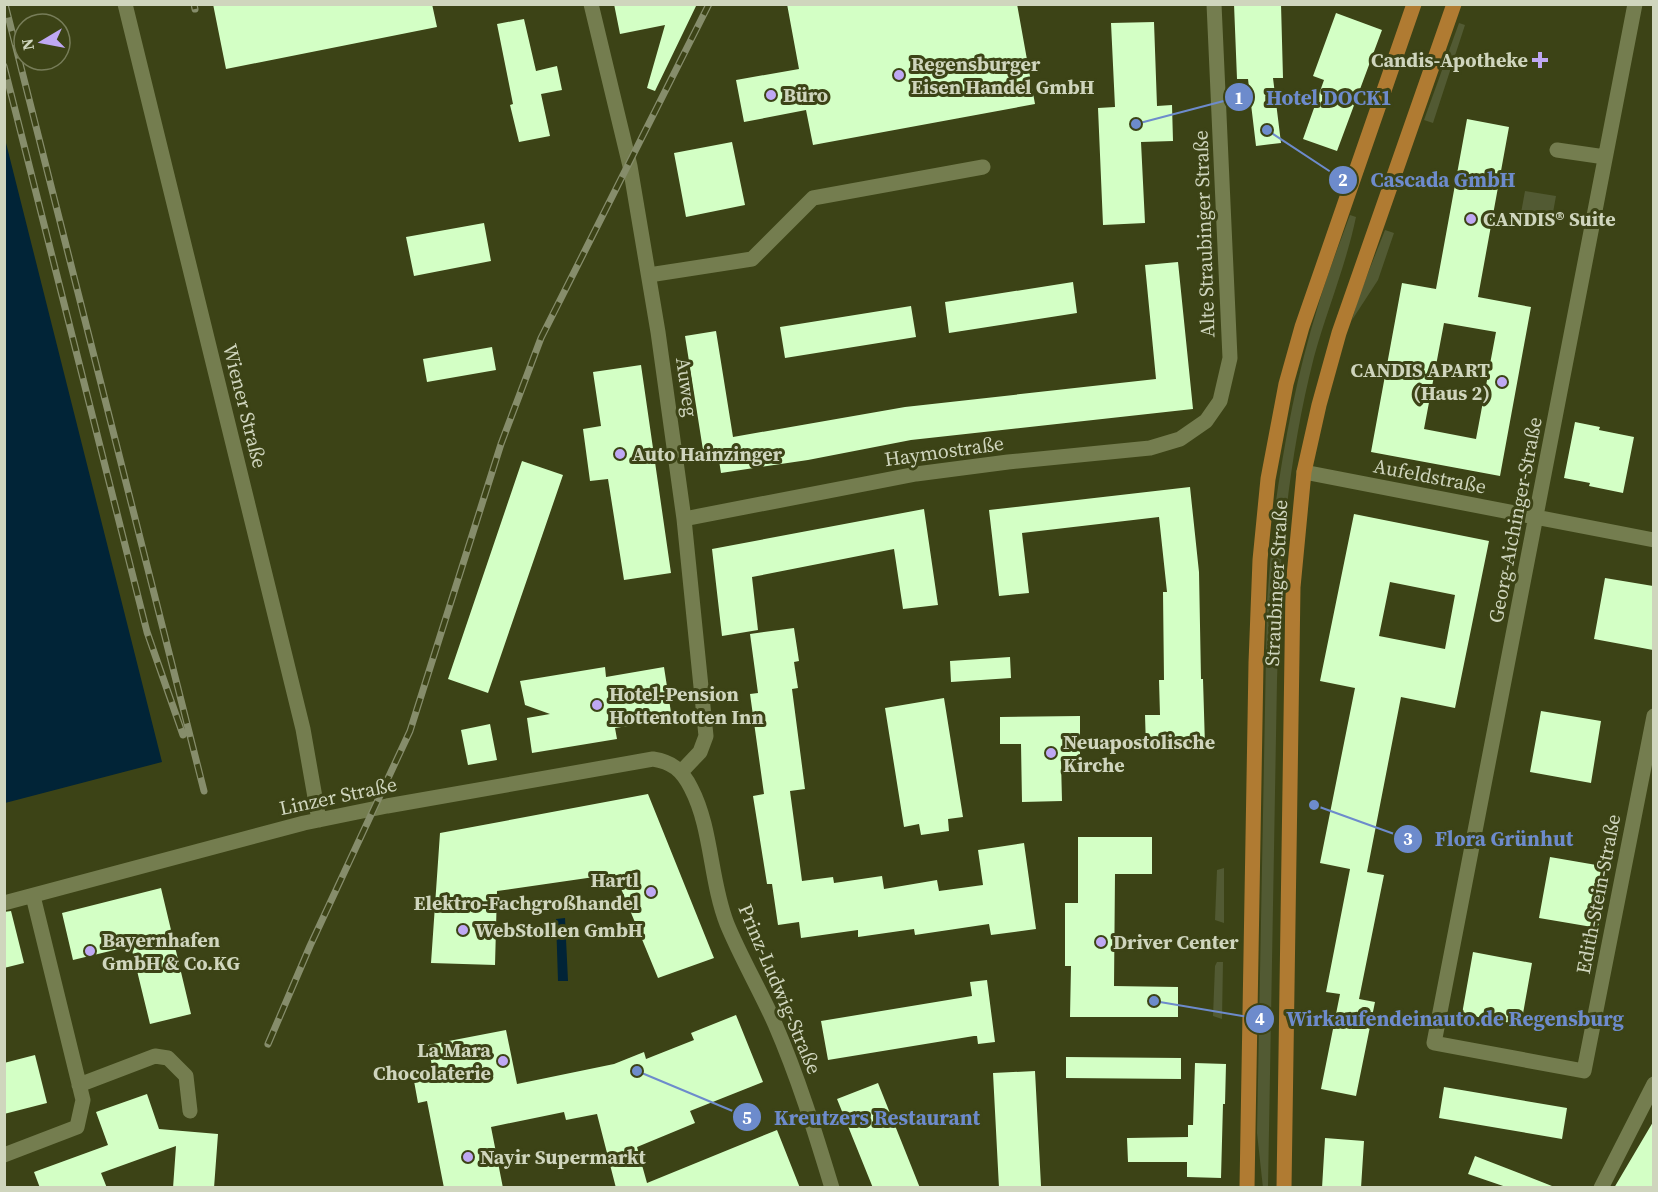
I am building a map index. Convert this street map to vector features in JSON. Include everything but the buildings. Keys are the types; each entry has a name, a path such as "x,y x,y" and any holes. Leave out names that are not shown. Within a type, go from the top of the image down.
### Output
{"main road":[{"name":"Straubinger Straße","path":"1247,1188 1256,663 1260,560 1268,479 1286,384 1302,327 1414,4"},
{"name":"Straubinger Straße","path":"1284,1188 1293,587 1304,472 1319,405 1340,333 1454,4"}],"street":[{"name":"Wiener Straße","path":"125,4 303,729 319,820"},
{"name":"Auweg","path":"591,4 630,166 649,275 684,519 706,736 700,752 681,772"},
{"name":"Alte Straubinger Straße","path":"1206,421 1220,401 1230,358 1214,4"},
{"name":"Georg-Aichinger-Straße","path":"1434,1043 1635,4"},
{"path":"1557,150 1605,157"},
{"path":"649,275 752,259 813,198 983,167"},
{"name":"Haymostraße","path":"684,519 916,474 1150,448 1180,439 1206,421"},
{"name":"Aufeldstraße","path":"1304,472 1653,540"},
{"name":"Edith-Stein-Straße","path":"1434,1043 1584,1071 1653,716"},
{"name":"Linzer Straße","path":"4,903 319,820 653,759 667,762 681,772"},
{"name":"Prinz-Ludwig-Straße","path":"681,772 699,808 718,894 727,923 775,1024 804,1096 832,1188"},
{"path":"4,1155 77,1127 83,1100 33,896"},
{"path":"79,1085 155,1056 168,1058 186,1076 190,1111"},
{"path":"1601,1188 1653,1084"}],"green space":[{"path":"1459,23 1465,25 1433,123 1424,120"},
{"path":"1525,191 1556,196 1550,229 1519,224"},
{"path":"1350,215 1356,217 1352,235 1314,357 1304,398 1285,523 1273,522 1286,440 1303,359 1333,260"},
{"path":"1385,230 1394,233 1378,280 1352,320 1359,296"},
{"path":"1272,539 1282,539 1277,680 1268,1187 1263,1188 1257,1133 1267,602"},
{"path":"1224,868 1224,923 1215,920 1217,870"},
{"path":"1217,962 1223,962 1222,1019 1213,1016"}],"water":[{"path":"4,135 162,762 5,803 4,803"},
{"path":"565,918 568,981 558,981 556,919"}],"railway":[{"path":"5,4 204,791"},
{"path":"194,4 195,9"},
{"path":"268,1044 310,946 410,731 501,444 541,338 709,4"},
{"path":"4,66 147,632 183,735"}],"place":[{"name":"Candis-Apotheke","path":"1540,60"},
{"name":"Regensburger Eisen Handel GmbH","path":"899,75"},
{"name":"Büro","path":"771,95"},
{"name":"Hotel DOCK1","path":"1136,124"},
{"name":"Cascada GmbH","path":"1267,130"},
{"name":"CANDIS® Suite","path":"1471,219"},
{"name":"CANDIS APART (Haus 2)","path":"1502,382"},
{"name":"Auto Hainzinger","path":"620,454"},
{"name":"Hotel-Pension Hottentotten Inn","path":"597,705"},
{"name":"Neuapostolische Kirche","path":"1051,753"},
{"name":"Flora Grünhut","path":"1314,805"},
{"name":"Hartl Elektro-Fachgroßhandel","path":"651,892"},
{"name":"WebStollen GmbH","path":"463,930"},
{"name":"Driver Center","path":"1101,942"},
{"name":"Bayernhafen GmbH & Co.KG","path":"90,951"},
{"name":"Wirkaufendeinauto.de Regensburg","path":"1154,1001"},
{"name":"La Mara Chocolaterie","path":"503,1061"},
{"name":"Kreutzers Restaurant","path":"637,1071"},
{"name":"Nayir Supermarkt","path":"468,1157"}]}
